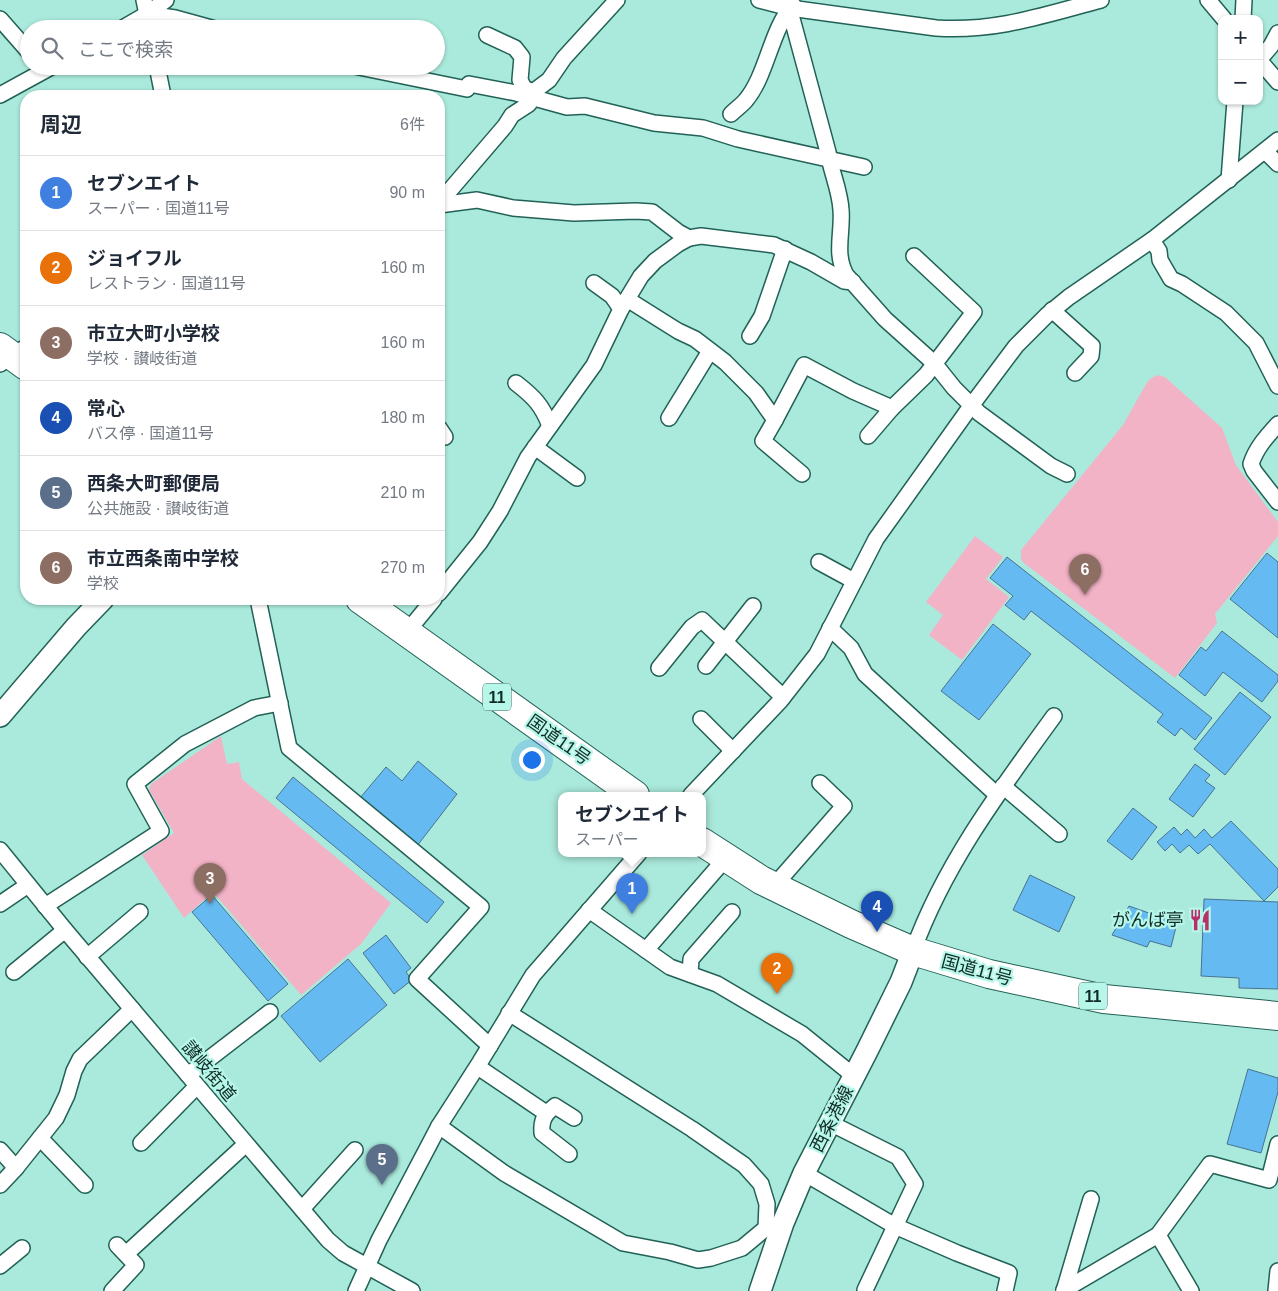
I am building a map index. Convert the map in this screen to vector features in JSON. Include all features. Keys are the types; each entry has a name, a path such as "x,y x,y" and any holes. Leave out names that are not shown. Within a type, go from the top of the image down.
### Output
{"highway":[{"name":"国道11号","path":"368,605 631,792"},
{"name":"国道11号","path":"706,845 774,886 913,952 989,974 1104,999 1278,1016"}],"main road":[{"path":"0,716 97,605"},
{"name":"西条港線","path":"760,1291 773,1230 854,1076 901,982 913,952"}],"street":[{"path":"147,14 166,0"},
{"path":"445,194 512,115 529,104 532,95 548,80 564,58 617,0"},
{"path":"759,0 791,3 936,28 960,30 1010,24 1101,0"},
{"path":"1208,0 1221,15"},
{"path":"1243,15 1244,0"},
{"path":"732,114 746,100 752,89 791,3"},
{"path":"791,3 842,211 840,259 846,275 885,319 934,363 971,406 1050,466 1067,474"},
{"path":"147,14 182,20"},
{"path":"0,19 20,42"},
{"path":"1263,55 1278,33"},
{"path":"487,35 515,48 522,57 520,80 524,88 532,95"},
{"path":"1263,65 1278,82"},
{"path":"0,95 33,75"},
{"path":"159,75 162,90"},
{"path":"397,75 468,90 469,84 532,95 567,107 585,106 654,123 703,128 738,139 864,167"},
{"path":"1228,180 1236,105"},
{"path":"693,792 783,697 817,654 876,539 1016,346 1052,310 1152,240 1278,140"},
{"path":"1265,151 1278,164"},
{"path":"445,200 477,200 513,208 574,213 652,212 689,238"},
{"path":"445,586 480,542 500,511 528,457 594,365 624,304 641,276 656,261 678,244 689,238 701,236 774,245 844,281 853,282"},
{"path":"1152,240 1159,251 1160,260 1171,279 1182,284 1226,313 1256,344 1278,386"},
{"path":"750,336 762,316 785,249"},
{"path":"868,436 892,408 926,375 974,312 914,256"},
{"path":"594,283 624,304 695,339 725,362 756,394 775,420"},
{"path":"1052,310 1092,346 1091,356 1075,373"},
{"path":"669,418 710,351"},
{"path":"802,474 763,441 804,365 852,391 892,408"},
{"path":"516,383 533,396 544,410 550,426"},
{"path":"1278,424 1264,439 1251,464 1254,471 1278,502"},
{"path":"535,448 577,478"},
{"path":"819,562 854,581"},
{"path":"259,605 289,748 481,907 417,979 490,1046"},
{"path":"406,632 429,605"},
{"path":"706,666 753,606"},
{"path":"659,668 692,627 702,620 783,697"},
{"path":"830,628 851,648 865,674 1000,790 1059,834"},
{"path":"45,906 161,831 135,784 185,744 254,708 280,703"},
{"path":"913,952 924,919 962,851 1000,790 1054,716"},
{"path":"701,719 733,750"},
{"path":"774,886 844,806 820,782"},
{"name":"讃岐街道","path":"0,850 64,930 336,1247 343,1253 412,1291"},
{"path":"356,1291 439,1126 478,1067 533,975 635,857"},
{"path":"646,950 726,858"},
{"path":"0,904 28,886"},
{"path":"589,910 670,967 717,984 802,1034 854,1076"},
{"path":"87,957 140,912"},
{"path":"690,974 691,959 732,912"},
{"path":"14,972 64,930"},
{"path":"0,1185 56,1118 67,1095 74,1071 80,1059 132,1009"},
{"path":"142,1143 192,1080 270,1012"},
{"path":"439,1126 504,1173 623,1242 698,1260 742,1248 773,1230 761,1184 744,1165 692,1129 509,1013"},
{"path":"478,1067 546,1113"},
{"path":"569,1154 542,1133 541,1121 546,1113 555,1106 574,1118"},
{"path":"830,1123 898,1157 915,1184 865,1290"},
{"path":"40,1138 85,1185"},
{"path":"112,1291 136,1264 121,1250 246,1144"},
{"path":"1064,1290 1158,1235 1210,1164 1270,1180 1278,1144"},
{"path":"0,1150 16,1168"},
{"path":"302,1209 355,1150"},
{"path":"804,1173 895,1226 957,1254 1009,1273 1005,1291"},
{"path":"1064,1290 1091,1199"},
{"path":"1158,1235 1191,1291"},
{"path":"0,1266 22,1248"},
{"path":"1276,1291 1278,1271"}],"shaded area":[{"path":"1157,375 1165,377 1222,428 1236,465 1278,522 1278,536 1215,614 1217,623 1175,678 1021,560 1021,550 1123,425 1146,384"},
{"path":"975,536 1003,557 986,579 1009,597 962,660 929,635 943,615 926,602"},
{"path":"221,736 227,764 239,762 242,779 391,903 361,944 301,995 213,892 184,918 142,855 174,833 149,790 151,784"}],"building":[{"path":"1267,553 1278,562 1278,638 1230,599"},
{"path":"1007,557 1212,718 1195,740 1181,728 1175,736 1157,722 1163,714 1031,611 1024,620 1005,605 1013,596 990,578"},
{"path":"993,624 1031,654 979,720 941,691"},
{"path":"1222,631 1278,675 1278,681 1262,702 1223,672 1205,696 1179,675 1201,647 1206,651"},
{"path":"1240,692 1271,717 1225,775 1194,749"},
{"path":"418,761 457,794 417,846 360,798 386,767 402,781"},
{"path":"1195,764 1210,775 1205,781 1215,788 1193,817 1169,799"},
{"path":"293,777 444,902 427,923 276,798"},
{"path":"1133,808 1157,827 1132,860 1107,841"},
{"path":"1231,821 1278,869 1278,887 1264,901 1210,844 1198,854 1189,845 1180,853 1172,844 1165,851 1157,842 1174,827 1181,835 1187,829 1195,838 1204,829 1212,838"},
{"path":"1030,875 1075,897 1059,932 1013,910"},
{"path":"212,895 288,984 268,1001 192,912"},
{"path":"1204,899 1278,902 1278,989 1239,988 1239,978 1201,976"},
{"path":"1129,906 1177,923 1171,947 1150,941 1147,947 1112,935"},
{"path":"386,935 411,968 406,972 412,980 394,994 363,953"},
{"path":"348,959 387,1005 320,1062 281,1016"},
{"path":"1248,1069 1278,1078 1278,1092 1261,1153 1227,1144"}],"place":[{"name":"市立西条南中学校","path":"1085,595"},
{"name":"市立大町小学校","path":"210,904"},
{"name":"セブンエイト","path":"632,914"},
{"name":"がんば亭","path":"1200,920"},
{"name":"常心","path":"877,932"},
{"name":"ジョイフル","path":"777,994"},
{"name":"西条大町郵便局","path":"382,1185"}]}
